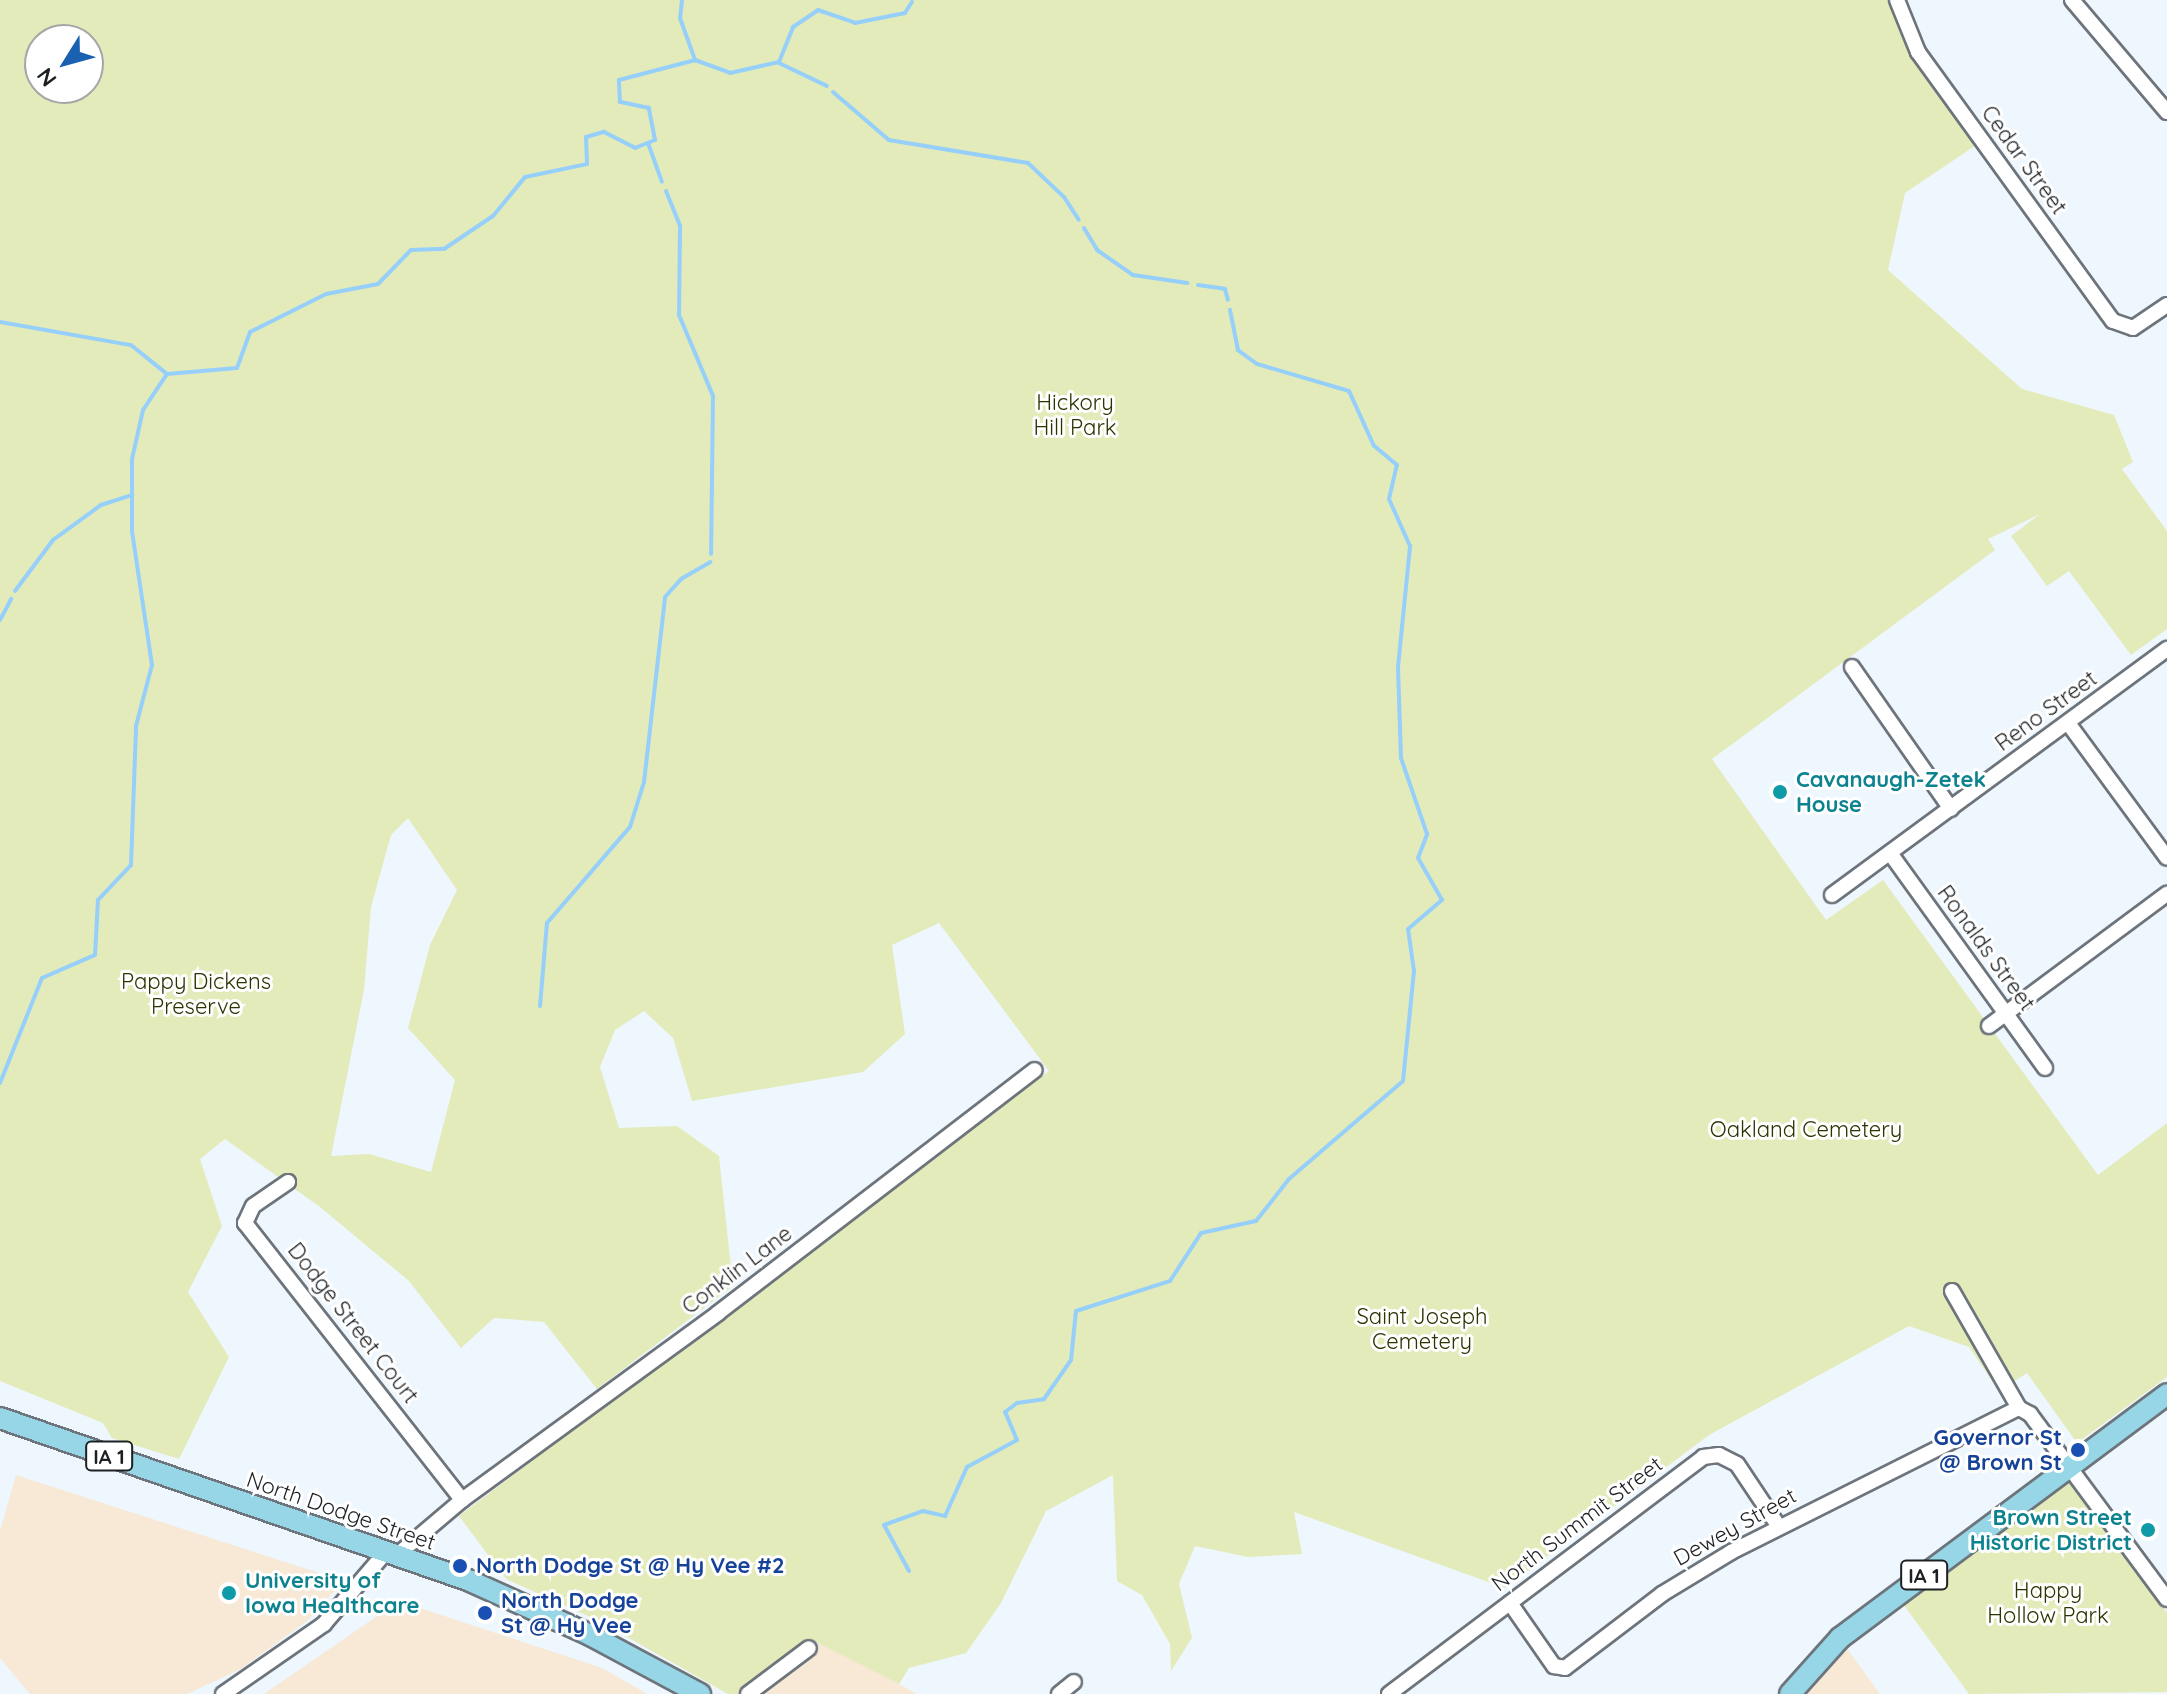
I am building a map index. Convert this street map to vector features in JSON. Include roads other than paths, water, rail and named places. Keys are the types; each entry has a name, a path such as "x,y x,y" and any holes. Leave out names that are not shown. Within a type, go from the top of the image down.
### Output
{"main road":[{"name":"IA 1","path":"1790,1694 1840,1638 2167,1394"},
{"name":"North Dodge Street","path":"0,1418 391,1554 530,1607 700,1694"}],"street":[{"name":"Cedar Street","path":"1897,0 1918,52 2113,321 2133,328 2167,305"},
{"path":"2072,0 2167,112"},
{"name":"Reno Street","path":"1832,895 2167,649"},
{"path":"1852,667 1951,809"},
{"path":"2068,723 2167,858"},
{"name":"Ronalds Street","path":"1890,853 2045,1068"},
{"path":"1989,1026 2167,894"},
{"name":"Conklin Lane","path":"223,1694 324,1624 391,1554 718,1313 1035,1070"},
{"name":"Dodge Street Court","path":"288,1182 253,1206 245,1223 462,1500"},
{"path":"1952,1291 2019,1408 2030,1414 2167,1599"},
{"name":"Dewey Street","path":"1510,1603 1554,1666 1565,1668 1679,1582 1779,1527 2019,1408"},
{"name":"North Summit Street","path":"1389,1694 1703,1457 1719,1455 1737,1464 1779,1527"},
{"path":"748,1694 809,1648"},
{"path":"1059,1694 1074,1682"}],"waterway":[{"path":"682,0 680,18 695,60 730,73 779,62 793,27 818,10 855,23 905,13 912,2"},
{"path":"0,322 131,345 167,374 237,368 250,332 326,294 378,284 411,250 444,249 493,216 525,177 587,164 586,137 604,132 635,148 655,140 649,108 620,102 619,80 695,60"},
{"path":"779,63 827,86"},
{"path":"833,92 889,140 1028,163 1064,197 1079,220"},
{"path":"648,143 662,182"},
{"path":"666,191 680,226 679,315 713,396 711,554"},
{"path":"1084,228 1097,250 1133,275 1187,283"},
{"path":"1198,285 1225,289 1228,300"},
{"path":"909,1571 884,1525 923,1511 945,1516 967,1467 1017,1440 1005,1412 1017,1403 1044,1399 1071,1360 1076,1311 1170,1281 1201,1233 1256,1221 1289,1179 1403,1081 1414,971 1408,929 1442,900 1418,858 1427,834 1401,758 1398,667 1410,546 1389,499 1397,465 1374,446 1349,391 1257,364 1238,350 1230,310"},
{"path":"0,1083 42,978 95,955 98,900 131,865 136,726 152,665 132,531 132,459 143,410 167,374"},
{"path":"15,591 53,540 101,505 132,495"},
{"path":"540,1006 547,923 630,827 644,782 665,597 681,579 711,562"},
{"path":"0,620 11,599"}],"place":[{"name":"Cavanaugh-Zetek House","path":"1780,792"},
{"name":"Governor St @ Brown St","path":"2078,1450"},
{"name":"Brown Street Historic District","path":"2148,1530"},
{"name":"North Dodge St @ Hy Vee #2","path":"460,1566"},
{"name":"University of Iowa Healthcare","path":"229,1593"},
{"name":"North Dodge St @ Hy Vee","path":"485,1613"}],"park label":[{"name":"Hickory Hill Park","path":"1075,414"},
{"name":"Pappy Dickens Preserve","path":"196,994"},
{"name":"Oakland Cemetery","path":"1806,1130"},
{"name":"Saint Joseph Cemetery","path":"1422,1328"},
{"name":"Happy Hollow Park","path":"2048,1602"}]}
